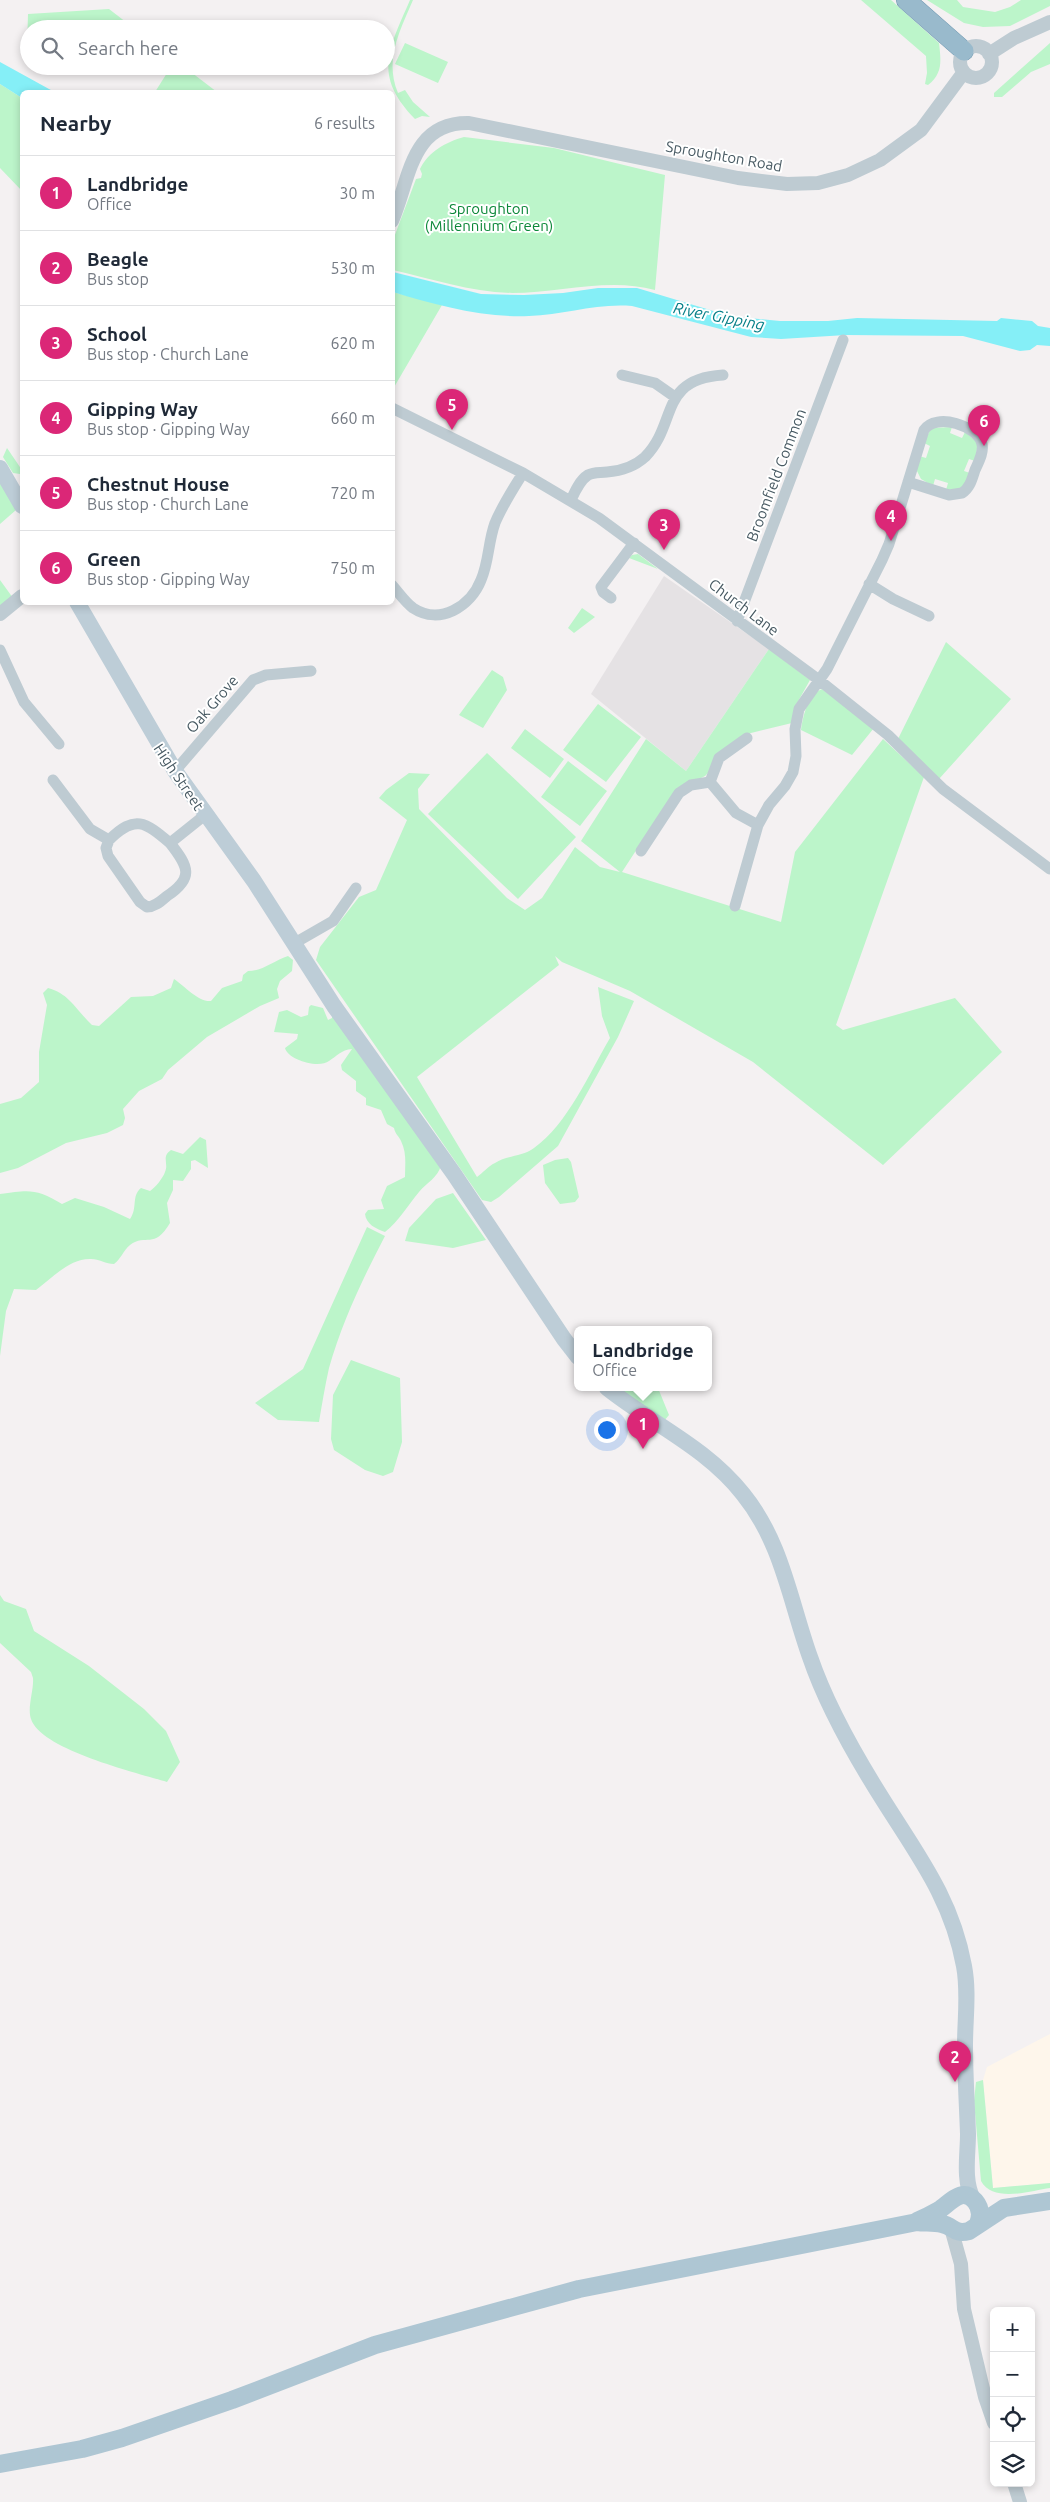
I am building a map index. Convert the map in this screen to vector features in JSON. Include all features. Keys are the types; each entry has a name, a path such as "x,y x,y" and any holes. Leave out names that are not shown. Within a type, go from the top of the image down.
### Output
{"highway":[{"path":"906,0 964,51"}],"main road":[{"path":"0,468 20,503"},
{"name":"High Street","path":"79,605 175,771 254,881 334,1006 454,1174 574,1351"},
{"path":"611,1391 687,1442 719,1467 754,1508 780,1559 810,1659 825,1694 869,1778 926,1865 946,1902 960,1945 966,1977 964,2075 968,2187 980,2211 974,2227"},
{"path":"949,2227 943,2217 967,2167"},
{"path":"917,2222 959,2195 1004,2208 1050,2202"},
{"path":"0,2464 82,2449 122,2438 232,2400 375,2345 579,2289 917,2222 949,2227 959,2232 974,2227 1004,2208"}],"street":[{"path":"989,54 1014,38 1050,22"},
{"path":"976,46 984,49 989,54 991,65 986,74 977,78 964,72 960,59 964,51 976,46"},
{"name":"Sproughton Road","path":"395,212 412,158 426,139 440,128 455,123 469,123 738,178 787,184 818,183 848,175 880,160 921,130 964,72"},
{"name":"Broomfield Common","path":"737,621 843,340"},
{"path":"622,375 640,377 655,383 675,396"},
{"path":"570,500 588,475 623,470 643,458 659,436 675,396 695,381 723,375"},
{"name":"Church Lane","path":"395,409 523,473 570,500 634,543 819,680 888,735 943,789 1050,869"},
{"path":"735,906 758,825 769,805 791,777 795,763 797,714 806,696 834,656 889,544 922,434 930,423 945,421 971,431 980,439 982,445 981,454 969,486 962,494 949,495 908,482"},
{"path":"395,588 413,607 429,614 449,613 466,604 483,575 497,518 523,473"},
{"path":"611,598 601,588 634,543"},
{"path":"869,584 893,599 929,616"},
{"path":"0,614 20,598"},
{"path":"0,650 24,702 59,744"},
{"name":"Oak Grove","path":"175,771 253,680 266,675 311,671"},
{"path":"710,782 719,758 747,738"},
{"path":"53,780 90,828 109,840"},
{"path":"710,782 736,813 758,825"},
{"path":"641,851 679,792 691,786 710,782"},
{"path":"170,843 205,815"},
{"path":"140,822 149,826 170,843 184,865 185,882 152,907 140,902 108,856 106,848 109,840 130,824 140,822"},
{"path":"293,944 333,921 356,888"},
{"path":"949,2227 961,2264 964,2310 990,2412"},
{"path":"961,2264 974,2227"},
{"path":"1015,2487 1020,2502"}],"shaded area":[{"path":"664,576 769,649 686,771 591,694"},
{"path":"1050,2034 1050,2183 993,2188 983,2080 987,2067"}],"green space":[{"path":"410,0 413,0 395,45 396,33"},
{"path":"861,0 891,0 939,43 939,71 928,85 925,84 927,73 926,56"},
{"path":"927,0 957,0 963,7 995,12 1010,7 1021,0 1050,0 1050,6 1010,26 983,27 964,23"},
{"path":"109,9 123,20 28,20 28,14"},
{"path":"405,43 448,62 438,83 395,64"},
{"path":"1050,43 1050,64 1031,72 1002,97 994,97 994,93"},
{"path":"166,75 195,75 214,90 156,90"},
{"path":"389,75 394,75 398,93 405,90 413,102 430,117 422,116 415,119 393,89"},
{"path":"0,84 20,97 20,189 0,168"},
{"name":"Sproughton (Millennium Green)","path":"464,137 554,148 665,175 655,290 638,286 602,285 530,292 496,292 466,288 395,270 395,235 416,179 421,178 420,169 423,163 438,148"},
{"path":"395,293 442,305 395,386"},
{"path":"952,427 950,433 962,438 965,432 978,443 975,461 969,459 964,471 970,473 963,489 946,490 948,483 935,479 933,486 921,479 916,469 919,456 926,458 930,446 924,443 931,428"},
{"path":"7,448 20,467 20,474 13,473 3,457"},
{"path":"0,482 16,510 0,524"},
{"path":"638,554 658,569 629,558 632,555"},
{"path":"0,580 13,598 0,609"},
{"path":"582,608 595,617 574,633 568,628"},
{"path":"946,642 1011,699 939,779 898,739"},
{"path":"769,649 810,680 796,705 792,723 747,734 705,776 674,792 622,872 781,922 795,852 883,739 924,777 836,1025 843,1030 955,998 1002,1052 883,1165 753,1062 630,991 562,962 555,956 559,965 417,1077 477,1177 500,1160 525,1153 534,1148 557,1126 577,1097 610,1038 602,1016 598,987 634,1001 618,1037 558,1146 499,1197 491,1202 482,1200 316,960 320,947 359,897 376,890 407,820 379,798 386,790 409,773 430,774 418,789 419,809 507,898 525,910 542,898 575,847 600,867 620,872 581,841 646,739 686,771"},
{"path":"492,670 503,677 507,690 483,728 459,715"},
{"path":"822,689 874,728 852,755 801,730 810,700"},
{"path":"598,704 641,737 606,782 563,750"},
{"path":"525,729 564,759 550,778 511,748"},
{"path":"487,753 576,837 518,899 428,814"},
{"path":"568,761 607,791 580,826 541,797"},
{"path":"288,956 293,960 292,971 280,981 277,989 279,998 260,1006 207,1037 168,1070 162,1079 139,1091 123,1109 125,1118 123,1125 107,1133 66,1143 18,1168 0,1173 0,1104 21,1098 39,1082 39,1052 47,1005 43,993 48,988 62,994 92,1025 99,1026 131,997 153,996 171,988 174,979 197,997 211,1001 222,988 242,981 243,975 248,971 263,968"},
{"path":"311,1005 323,1008 328,1020 332,1018 332,1012 441,1165 435,1177 422,1189 385,1232 369,1223 365,1214 368,1210 384,1209 381,1200 387,1186 405,1177 403,1145 394,1128 387,1124 381,1110 366,1105 366,1098 356,1091 356,1081 342,1070 341,1065 352,1049 342,1052 329,1061 318,1064 304,1062 287,1052 285,1048 297,1039 298,1034 274,1032 279,1012 287,1010 301,1017 308,1015"},
{"path":"200,1137 206,1140 208,1168 195,1160 191,1161 191,1169 183,1181 173,1180 173,1190 167,1203 170,1223 164,1231 155,1239 141,1240 130,1245 114,1264 94,1259 83,1260 69,1265 36,1290 14,1289 6,1311 0,1356 0,1194 18,1192 39,1193 62,1204 75,1198 104,1207 130,1219 134,1211 135,1198 138,1191 141,1188 150,1191 163,1177 166,1169 166,1155 171,1150 183,1154"},
{"path":"568,1158 571,1162 579,1197 575,1202 560,1204 545,1183 543,1165 555,1160"},
{"path":"453,1193 486,1240 453,1248 405,1241 409,1228 436,1199"},
{"path":"367,1227 385,1236 361,1284 340,1334 329,1368 319,1422 278,1420 255,1403 303,1369"},
{"path":"351,1360 400,1378 402,1442 393,1472 383,1476 365,1470 334,1450 331,1439 333,1395"},
{"path":"621,1391 659,1391 669,1415 664,1421"},
{"path":"0,1595 4,1601 26,1609 34,1631 89,1666 144,1709 166,1731 180,1762 167,1782 92,1759 52,1741 39,1730 30,1715 33,1683 31,1672 0,1643"},
{"path":"983,2080 993,2188 1050,2183 1050,2188 1023,2193 1003,2194 987,2188 981,2181 974,2101 976,2082"}],"water":[{"path":"0,62 20,73 20,75 24,75 51,90 20,90 20,97 0,84"},
{"name":"River Gipping","path":"395,272 481,294 524,295 563,293 598,288 637,288 730,316 780,321 828,321 857,318 997,321 1001,318 1032,321 1038,326 1050,328 1050,346 1037,345 1030,350 1020,351 963,336 846,335 781,339 751,337 632,306 606,306 542,315 512,316 477,313 426,302 395,293"}],"place":[{"name":"Chestnut House","path":"452,430"},
{"name":"Green","path":"984,446"},
{"name":"Gipping Way","path":"891,541"},
{"name":"School","path":"664,550"},
{"name":"Landbridge","path":"643,1449"},
{"name":"Beagle","path":"955,2082"}]}
